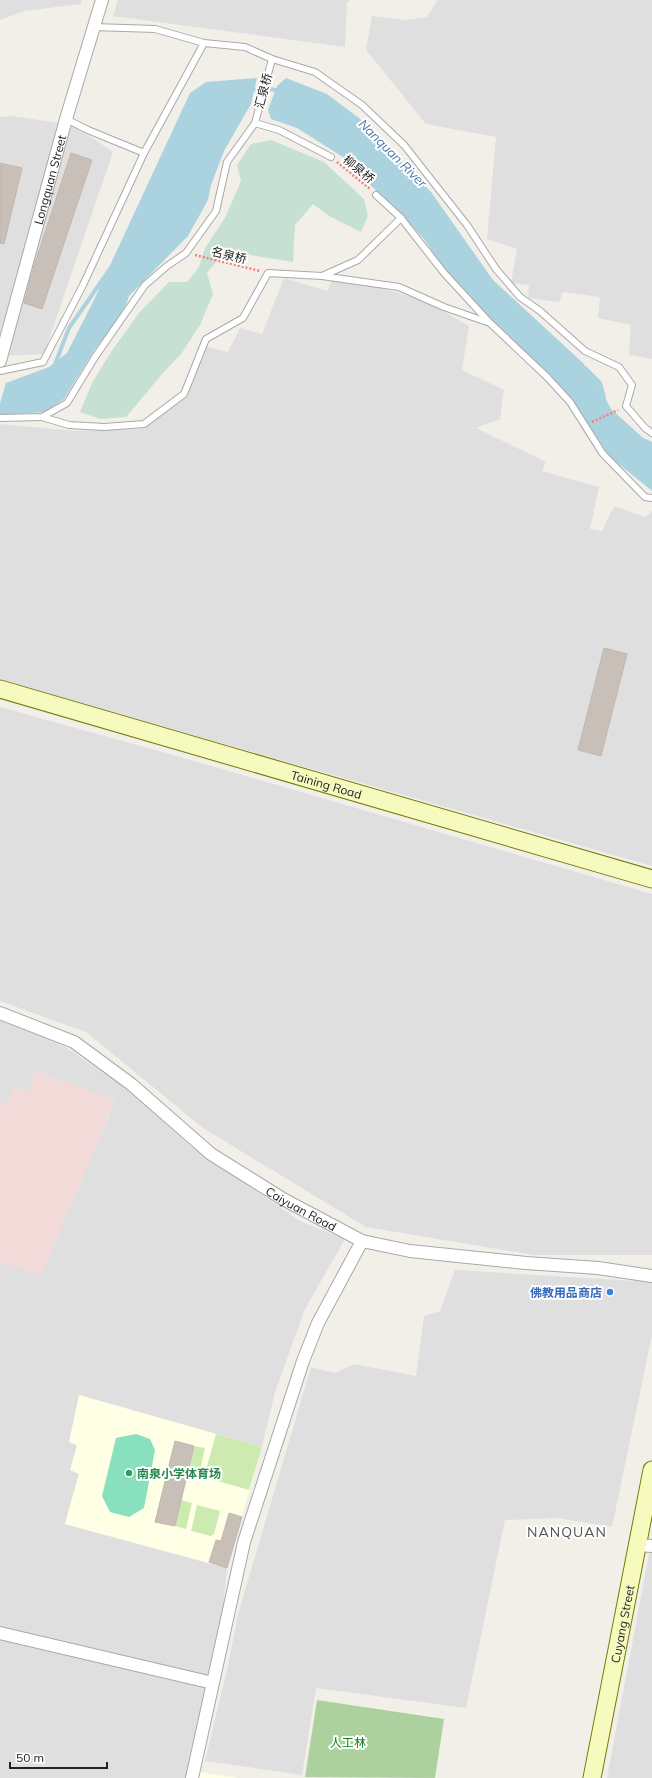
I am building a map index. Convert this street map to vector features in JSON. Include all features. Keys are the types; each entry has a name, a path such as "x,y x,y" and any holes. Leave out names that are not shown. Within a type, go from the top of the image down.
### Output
{"street":[{"name":"Longquan Street","path":"0,361 66,119 102,0"},
{"name":"Taining Road","path":"0,689 652,879"},
{"name":"Caiyuan Road","path":"0,1014 74,1042 131,1084 211,1154 283,1198 362,1241 410,1251 526,1263 598,1268 652,1276"},
{"path":"192,1778 244,1542 303,1361 318,1323 362,1241"},
{"name":"Cuyang Street","path":"592,1778 645,1545 652,1470"},
{"path":"0,1633 213,1683"}],"lane":[{"path":"93,27 155,29 204,43 245,47 272,60 315,72 362,105 404,145 467,225 496,269 520,297 540,311 585,351 619,367 632,385 626,406 645,428 652,433"},
{"path":"0,371 43,362 83,285 144,153 204,43"},
{"name":"汇泉桥","path":"255,123 272,60"},
{"path":"66,119 88,130 144,153"},
{"path":"42,416 67,403 95,357 145,285 167,266 186,253 216,210 227,162 255,123 279,130 331,157"},
{"path":"376,195 401,218 444,273 489,322 547,377 570,402 603,454 646,496 652,498"},
{"path":"322,276 358,260 401,218"},
{"path":"0,418 42,416 69,425 104,427 144,424 184,394 206,340 243,318 268,273 322,276 399,287 444,307 489,322"}],"path":[{"name":"柳泉桥","path":"331,157 376,195"},
{"name":"名泉桥","path":"186,253 268,273"},
{"path":"585,426 626,406"}],"shaded area":[{"path":"0,0 82,0 81,4 24,11 0,20"},
{"path":"118,0 350,0 347,2 345,47 113,16"},
{"path":"652,0 652,359 629,355 631,325 598,318 600,297 563,292 559,302 528,298 529,285 511,283 517,249 487,239 496,137 426,124 366,50 372,16 406,20 427,17 437,1"},
{"path":"11,116 73,125 113,152 44,354 0,356 0,117"},
{"path":"271,140 324,162 364,199 368,216 361,232 329,216 313,204 295,225 293,262 225,251 207,273 213,294 200,325 181,354 126,417 100,419 80,412 93,381 111,352 139,313 169,282 187,282 199,267 205,248 225,218 241,181 237,165 251,144"},
{"path":"284,278 327,291 332,281 378,287 426,301 469,326 462,370 504,390 500,419 476,428 546,462 542,471 599,487 590,529 602,531 614,506 645,517 652,511 652,866 0,680 0,424 74,431 141,429 187,397 204,346 228,352 240,328 262,334"},
{"path":"0,707 184,758 652,894 652,1255 534,1255 366,1227 203,1128 86,1032 0,1001"},
{"path":"0,1018 67,1048 129,1090 189,1145 300,1221 345,1239 305,1309 275,1392 262,1447 79,1395 77,1445 79,1474 65,1524 227,1568 217,1671 191,1778 0,1778 0,1262 41,1275 115,1100 36,1072 30,1092 6,1106 0,1104"},
{"path":"36,1072 115,1099 41,1276 0,1262 0,1104 6,1105 14,1087 30,1092"},
{"path":"455,1270 652,1282 652,1335 612,1527 557,1518 505,1520 466,1708 316,1688 302,1775 205,1761 228,1666 238,1614 311,1367 335,1373 354,1364 416,1376 424,1316 440,1311"},
{"path":"79,1395 262,1447 227,1568 65,1524 79,1474 70,1470 77,1445 69,1442"},
{"path":"652,1539 652,1778 607,1778 647,1565"},
{"path":"199,1772 216,1775 239,1778 198,1778"}],"green space":[{"name":"南泉小学体育场","path":"136,1434 150,1439 155,1450 144,1508 129,1517 110,1512 102,1496 116,1438"},
{"path":"216,1434 262,1447 249,1490 204,1477"},
{"path":"194,1446 205,1448 199,1475 188,1472"},
{"path":"181,1500 192,1503 186,1529 175,1526"},
{"path":"197,1505 220,1511 214,1534 211,1536 191,1531"},
{"name":"人工林","path":"317,1700 444,1719 435,1778 305,1777"}],"water":[{"path":"257,78 251,104 224,151 211,185 208,200 188,236 129,296 126,305 115,323 93,352 64,399 45,412 0,415 0,403 6,383 49,367 67,353 93,302 190,93 206,82"},
{"path":"286,78 327,94 359,118 431,192 493,280 583,363 598,384 611,409 642,437 652,442 652,491 610,457 573,401 490,319 442,266 424,239 400,213 365,180 349,161 297,128 271,119 268,110 277,86"}],"building":[{"path":"71,153 92,160 42,309 24,303 34,266"},
{"path":"0,163 22,168 4,244 0,243"},
{"path":"604,648 627,654 601,756 578,750"},
{"path":"175,1441 194,1446 175,1526 155,1522"},
{"path":"229,1513 242,1517 227,1568 209,1562 216,1540 221,1541"}],"waterway":[{"name":"Nanquan River","path":"250,90 271,89 279,91"},
{"name":"Nanquan River","path":"54,367 69,328 110,269"},
{"name":"Nanquan River","path":"585,368 600,383 604,397"}],"place":[{"name":"佛教用品商店","path":"610,1292"},
{"name":"南泉小学体育场","path":"129,1473"}],"district":[{"name":"NANQUAN","path":"567,1532"}]}
